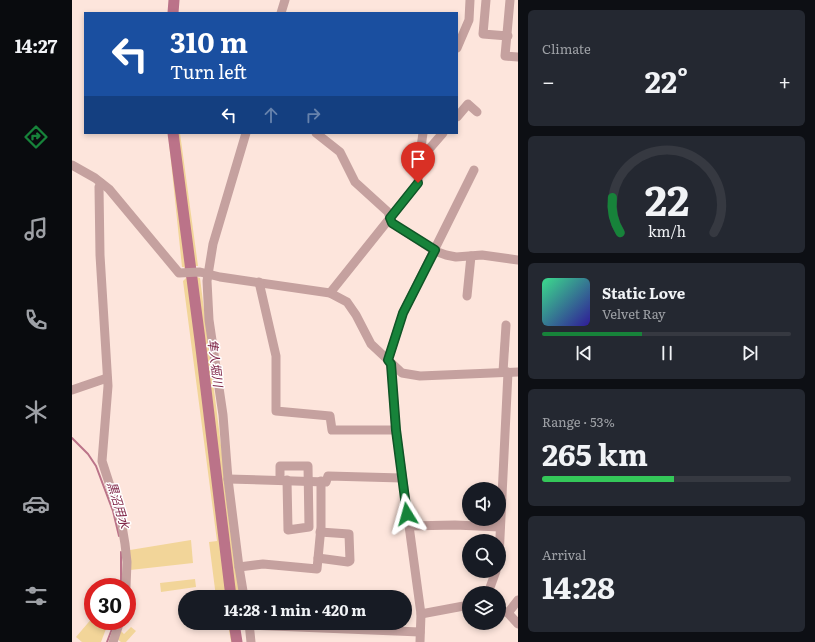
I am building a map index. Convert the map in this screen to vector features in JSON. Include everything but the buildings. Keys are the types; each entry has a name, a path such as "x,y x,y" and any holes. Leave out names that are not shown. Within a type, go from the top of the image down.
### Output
{"street":[{"path":"281,12 285,0"},
{"path":"458,46 469,20 470,0"},
{"path":"486,0 483,34 508,36"},
{"path":"510,0 513,11 505,56 518,57"},
{"path":"458,116 468,104 477,112"},
{"path":"243,590 238,567 228,479 223,415 203,273 246,134"},
{"path":"317,134 340,152 355,182 388,212 392,223 435,250 446,255 456,257 482,255 518,260"},
{"path":"330,293 418,183 423,134"},
{"path":"420,154 430,148 442,134"},
{"path":"72,165 101,183 117,198 178,272 203,273 330,293 347,302 356,315 371,344 402,373 420,376 518,372"},
{"path":"420,642 421,614 396,430 390,362 403,313 474,170"},
{"path":"101,183 99,188 100,255 107,378 107,401 102,461 121,520 127,562 126,578"},
{"path":"467,296 471,256"},
{"path":"259,282 276,356 276,410 330,416 332,430 396,430"},
{"path":"500,534 506,372 506,325"},
{"path":"72,390 107,378"},
{"path":"280,466 308,466 307,481 309,527 288,530 284,480 280,466"},
{"path":"228,479 326,482 328,476 402,478"},
{"path":"238,567 263,564 317,569 320,532 321,481"},
{"path":"409,526 455,525 500,527"},
{"path":"318,558 350,561 349,534 320,532"},
{"path":"518,600 508,613 518,624"},
{"path":"421,614 462,606"},
{"path":"113,642 117,630"},
{"path":"250,630 251,642"},
{"path":"377,630 420,632"}],"shaded area":[{"path":"168,134 170,134 227,590 215,590 209,542 217,541 183,281 186,278 184,267 182,267"},
{"path":"176,134 180,134 198,266 195,266 197,277 200,278 239,590 234,590 220,470"},
{"path":"191,540 193,563 130,570 130,550"},
{"path":"195,579 196,587 161,592 160,583"},
{"path":"84,628 84,630 106,630 101,642 82,642 76,637"},
{"path":"128,630 136,631 126,642 121,642 117,639 121,631 124,634"},
{"path":"229,630 233,630 234,642 231,642"}],"waterway":[{"name":"隼人堀川","path":"173,12 174,0"},
{"name":"隼人堀川","path":"173,134 230,590"},
{"name":"黒沼用水","path":"72,438 88,454 96,466 113,511 119,536"},
{"name":"黒沼用水","path":"121,552 121,578"},
{"name":"黒沼用水","path":"107,642 112,630"},
{"name":"隼人堀川","path":"235,630 237,642"}],"route":[{"path":"407,514 396,430 391,364 388,360 403,313 435,250 392,223 390,218 418,183"}]}
